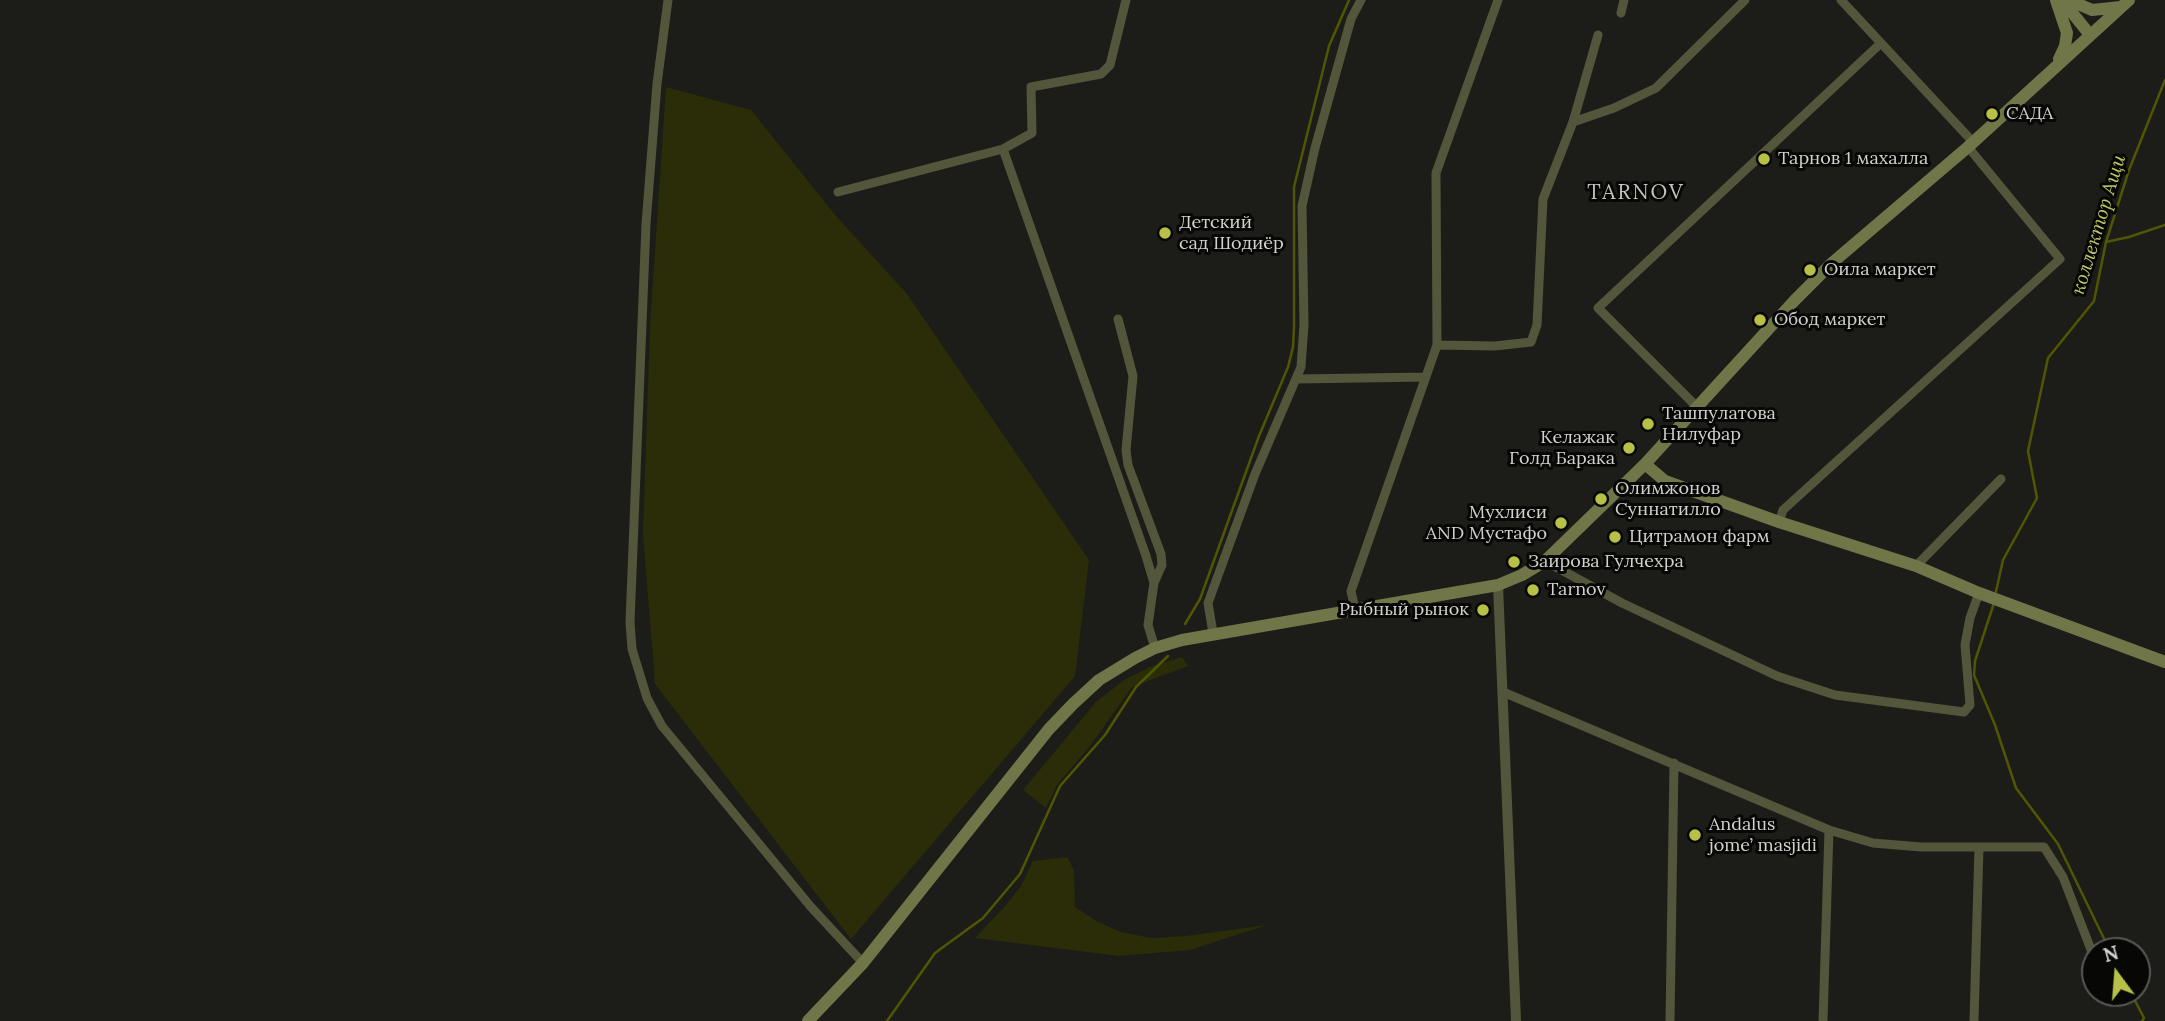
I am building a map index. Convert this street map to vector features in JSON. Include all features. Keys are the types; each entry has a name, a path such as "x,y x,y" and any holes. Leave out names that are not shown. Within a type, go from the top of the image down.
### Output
{"main road":[{"path":"2053,69 2067,38 2056,0"},
{"path":"2062,0 2090,35"},
{"path":"2069,0 2092,10 2125,4"},
{"path":"808,1021 863,962 1065,712 1099,680 1117,667 1155,648 1213,633 1498,585 1545,561 1645,464 1696,406 1832,263 1970,145 2125,4"},
{"path":"1645,464 1665,481 1779,522 1916,566 2003,602 2165,662"}],"street":[{"path":"668,0 657,84 646,224 630,622 632,649 648,698 662,726 811,908 863,962"},
{"path":"838,192 1003,149 1032,133 1031,88 1101,74 1110,65 1125,0"},
{"path":"1213,633 1208,603 1255,474 1297,379 1303,353 1304,326 1302,206 1315,148 1352,19 1361,0"},
{"path":"1355,609 1351,591 1437,345 1436,173 1498,0"},
{"path":"1622,13 1624,0"},
{"path":"1573,122 1614,108 1656,88 1745,0"},
{"path":"1779,522 1783,510 2060,259 1970,145 1841,0"},
{"path":"1437,345 1495,346 1531,342 1537,326 1543,199 1573,122 1598,35"},
{"path":"1696,406 1598,308 1881,43"},
{"path":"1003,149 1154,583"},
{"path":"1118,319 1133,376 1126,450 1128,465 1161,554 1162,565 1154,583 1149,625 1155,648"},
{"path":"1297,379 1426,377"},
{"path":"1916,566 2001,479"},
{"path":"1545,561 1622,603 1777,676 1835,695 1964,712 1970,705 1965,645 1970,618 1983,594"},
{"path":"1498,585 1516,1021"},
{"path":"1503,692 1829,830 1873,843 1921,848 2044,848 2063,877 2086,937"},
{"path":"1670,1021 1674,763"},
{"path":"1823,1021 1829,830"},
{"path":"1974,1021 1979,848"}],"green space":[{"path":"666,87 751,110 836,216 907,294 1089,560 1075,676 851,939 655,684 643,534 650,326"},
{"path":"1182,657 1188,666 1132,687 1093,742 1057,785 1046,808 1023,790 1096,702 1124,680 1150,667"},
{"path":"1067,857 1074,870 1075,907 1098,922 1121,932 1151,938 1267,925 1190,950 1119,956 975,938 1021,886 1033,861"}],"waterway":[{"path":"1185,624 1200,599 1259,436 1288,367 1294,327 1294,187 1329,46 1349,0"},
{"name":"коллектор Ащи","path":"1995,596 2003,560 2037,498 2028,451 2048,358 2094,301 2106,242 2129,170 2165,80"},
{"path":"2106,242 2165,225"},
{"name":"коллектор Ащи","path":"1994,603 1975,661 1974,675 1995,725 2016,788 2058,844 2103,937"},
{"path":"887,1021 935,953 983,918 1020,874 1060,786 1105,735 1136,687 1168,656"},
{"name":"коллектор Ащи","path":"2138,1007 2144,1018 2142,1021"}],"place":[{"name":"САДА","path":"1992,114"},
{"name":"Тарнов 1 махалла","path":"1764,159"},
{"name":"Детский сад Шодиёр","path":"1165,233"},
{"name":"Оила маркет","path":"1810,270"},
{"name":"Обод маркет","path":"1760,320"},
{"name":"Ташпулатова Нилуфар","path":"1648,424"},
{"name":"Келажак Голд Барака","path":"1629,448"},
{"name":"Олимжонов Суннатилло","path":"1601,499"},
{"name":"Мухлиси AND Мустафо","path":"1561,523"},
{"name":"Цитрамон фарм","path":"1615,537"},
{"name":"Заирова Гулчехра","path":"1514,562"},
{"name":"Tarnov","path":"1533,590"},
{"name":"Рыбный рынок","path":"1483,610"},
{"name":"Andalus jome’ masjidi","path":"1695,835"}],"district":[{"name":"TARNOV","path":"1636,193"}]}
